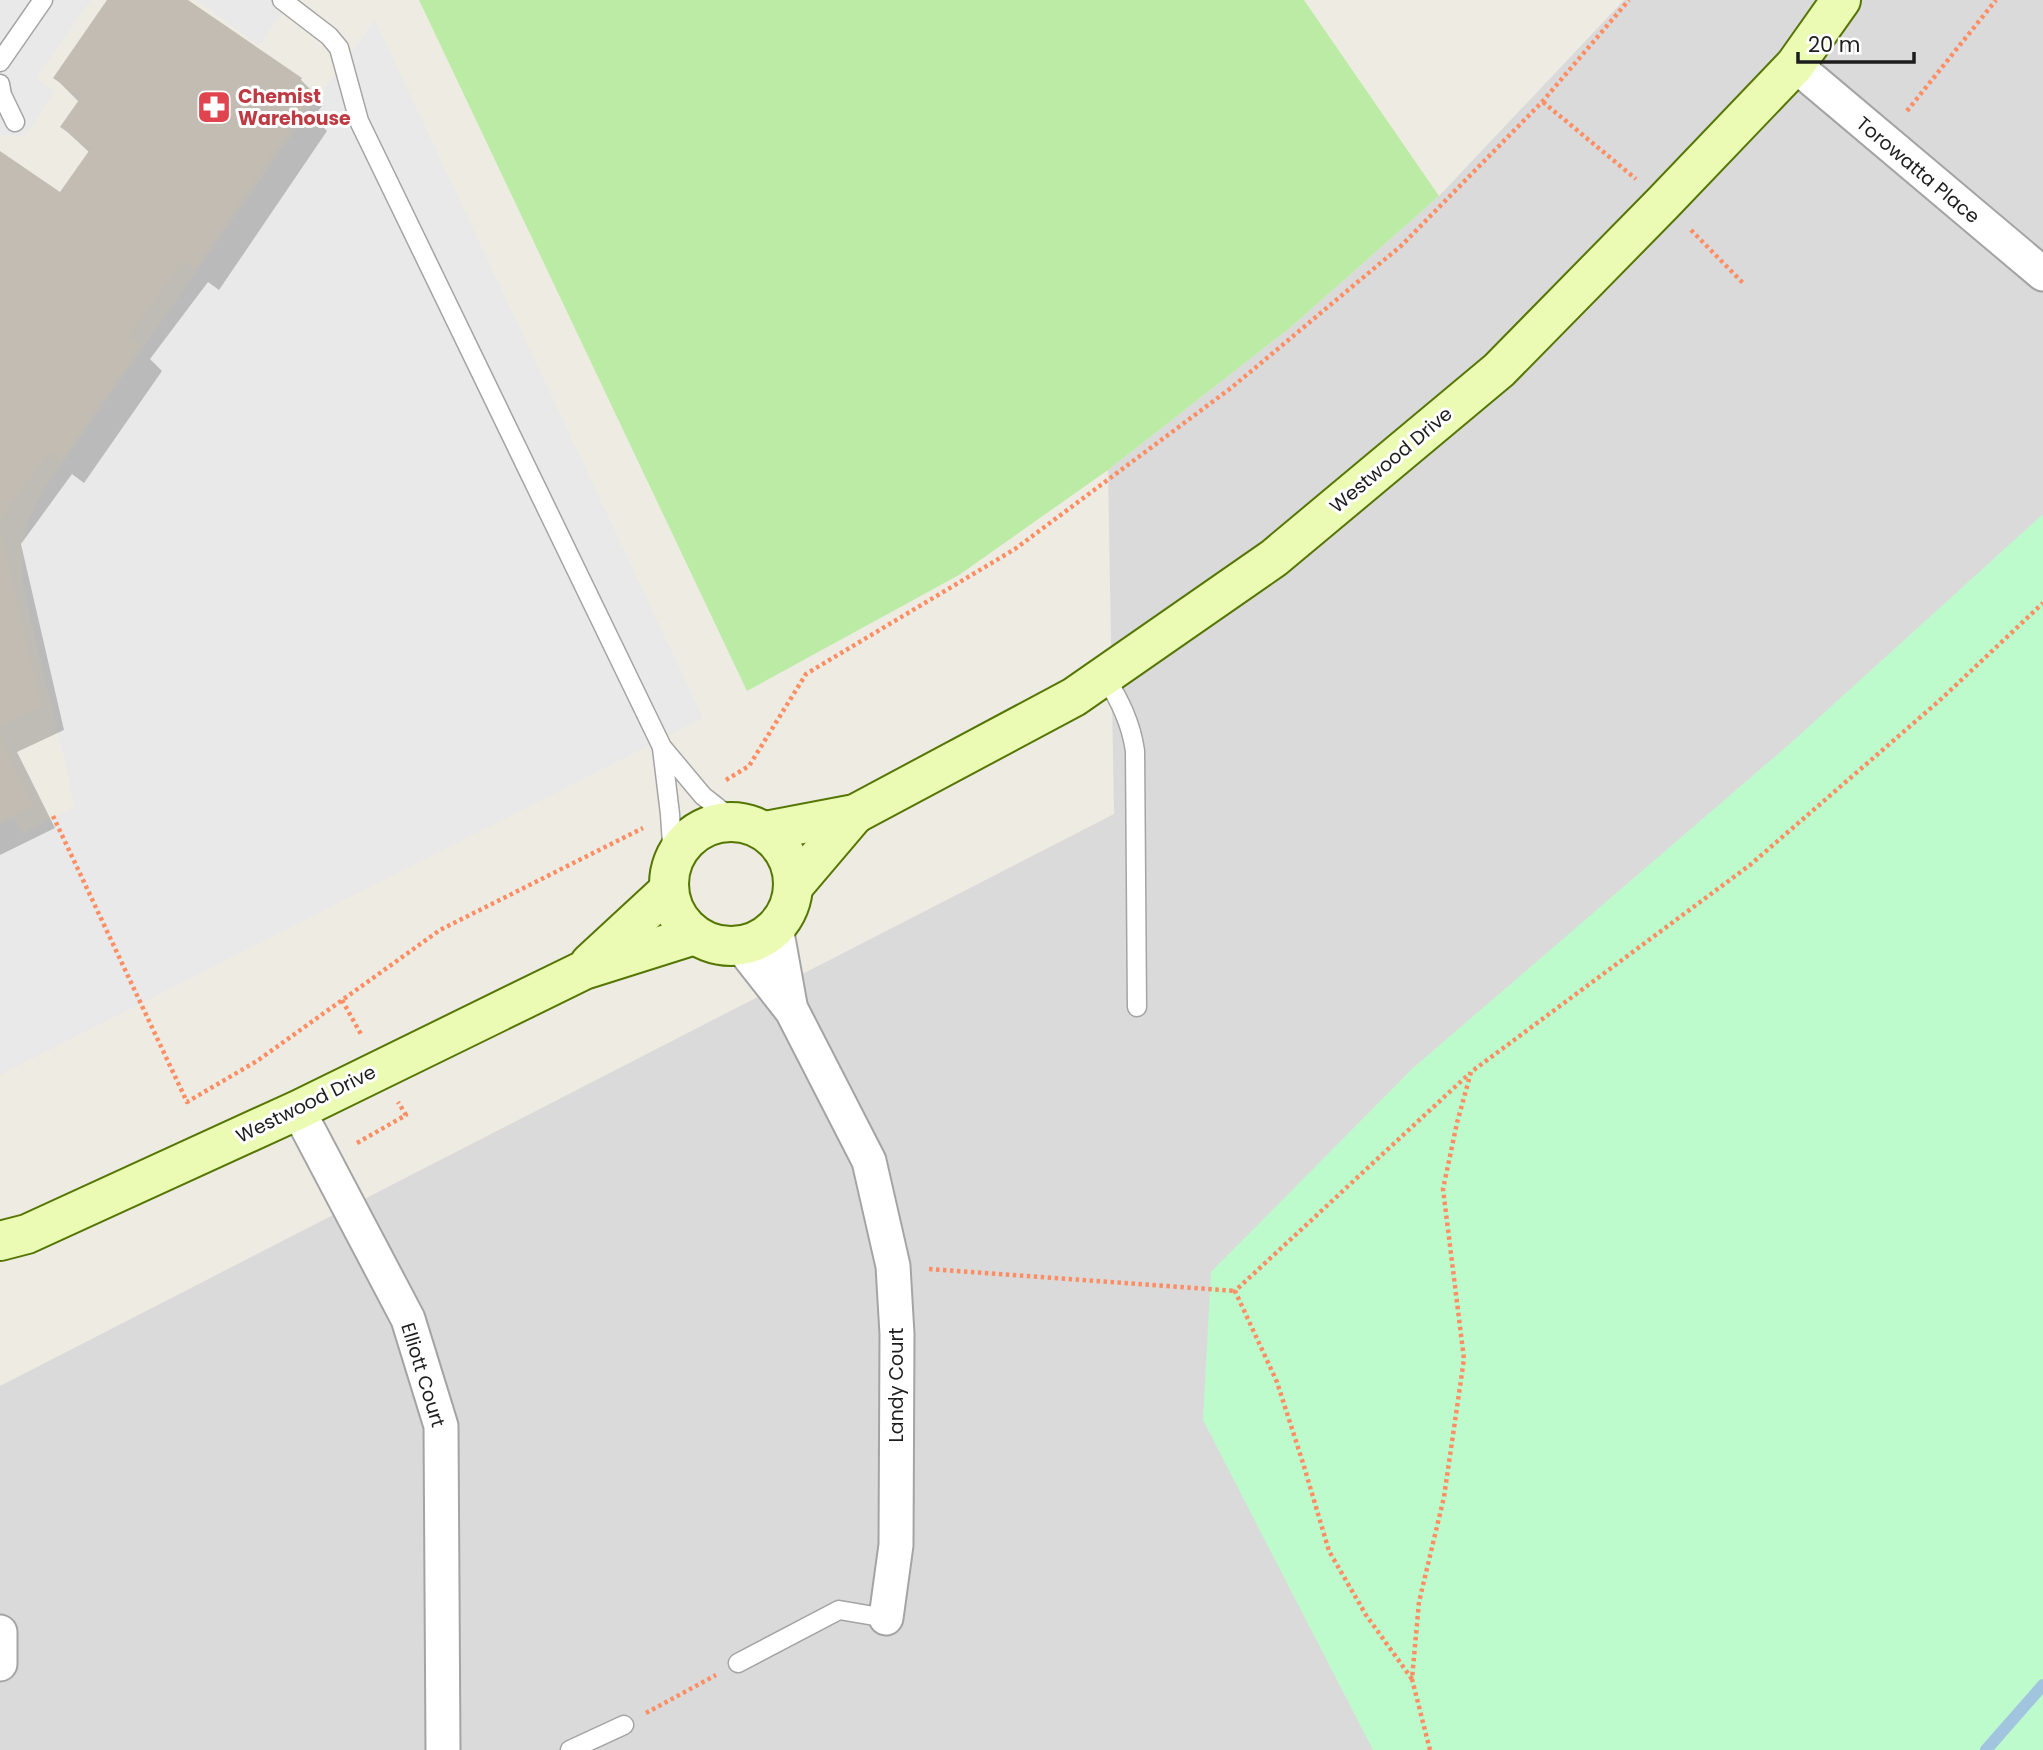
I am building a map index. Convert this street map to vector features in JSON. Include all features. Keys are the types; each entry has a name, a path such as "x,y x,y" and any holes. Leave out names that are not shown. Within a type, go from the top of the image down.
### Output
{"street":[{"name":"Westwood Drive","path":"793,887 855,814 1074,697 1105,676 1274,558 1499,370 1795,65 1841,0"},
{"name":"Torowatta Place","path":"1795,65 2043,274"},
{"name":"Westwood Drive","path":"750,826 855,814"},
{"path":"723,822 750,826 780,846 791,865 793,887 788,909 776,928 758,940 741,946 720,946 695,935 680,920 671,875 685,841 702,828 723,822"},
{"name":"Westwood Drive","path":"583,970 671,875"},
{"name":"Landy Court","path":"776,928 792,1011"},
{"name":"Westwood Drive","path":"0,1262 13,1238 298,1110 583,970 695,935"},
{"name":"Landy Court","path":"741,946 792,1011 869,1161 893,1266 897,1334 896,1545 886,1618"},
{"name":"Elliott Court","path":"298,1110 408,1319 441,1426 443,1750"},
{"path":"0,1632 0,1664"}],"lane":[{"path":"0,62 43,0"},
{"path":"282,0 329,36 339,48 359,121 662,747 703,796 750,826"},
{"path":"302,0 309,20"},
{"path":"0,84 2,95 15,122"},
{"path":"1105,676 1133,732 1135,751 1137,1007"},
{"path":"662,747 670,814 671,875"},
{"name":"Landy Court","path":"738,1663 839,1610 886,1618"},
{"path":"570,1750 624,1725"}],"path":[{"path":"703,796 749,766 806,674 1015,549 1231,388 1402,245 1542,102 1629,0"},
{"path":"1903,117 1996,0"},
{"path":"893,1266 1235,1291 1471,1073 1750,865 1939,701 2043,603"},
{"path":"53,816 187,1102 257,1061 440,930 670,814"},
{"path":"1430,1750 1412,1679 1419,1602 1444,1497 1464,1359 1443,1189 1471,1073"},
{"path":"1235,1291 1277,1382 1329,1551 1366,1615 1412,1679"},
{"path":"624,1725 738,1663"}],"shaded area":[{"path":"0,0 91,0 36,78 54,92 25,136 0,135"},
{"path":"196,0 291,0 259,46"},
{"path":"1624,0 2043,0 2043,1519 1588,1750 0,1750 0,1386 1114,814 1108,470 1291,327 1439,196"},
{"path":"375,20 703,718 0,1075 0,824 14,818 22,834 75,806 23,586 23,541 29,518 44,489"}],"green space":[{"path":"419,0 1304,0 1439,196 1291,327 1108,470 959,575 747,691"},
{"path":"2043,514 2043,1750 1373,1750 1203,1420 1211,1272 1413,1068 1793,741"}],"building":[{"path":"107,0 188,0 302,78 290,95 305,106 195,268 184,260 127,337 140,346 60,461 49,452 0,519 0,151 60,192 91,148 60,127 81,97 53,78"},
{"path":"0,530 42,707 0,726"},
{"path":"0,738 33,805 0,821"}],"waterway":[{"path":"1986,1750 2043,1685"}],"place":[{"name":"Chemist Warehouse","path":"214,107"}]}
